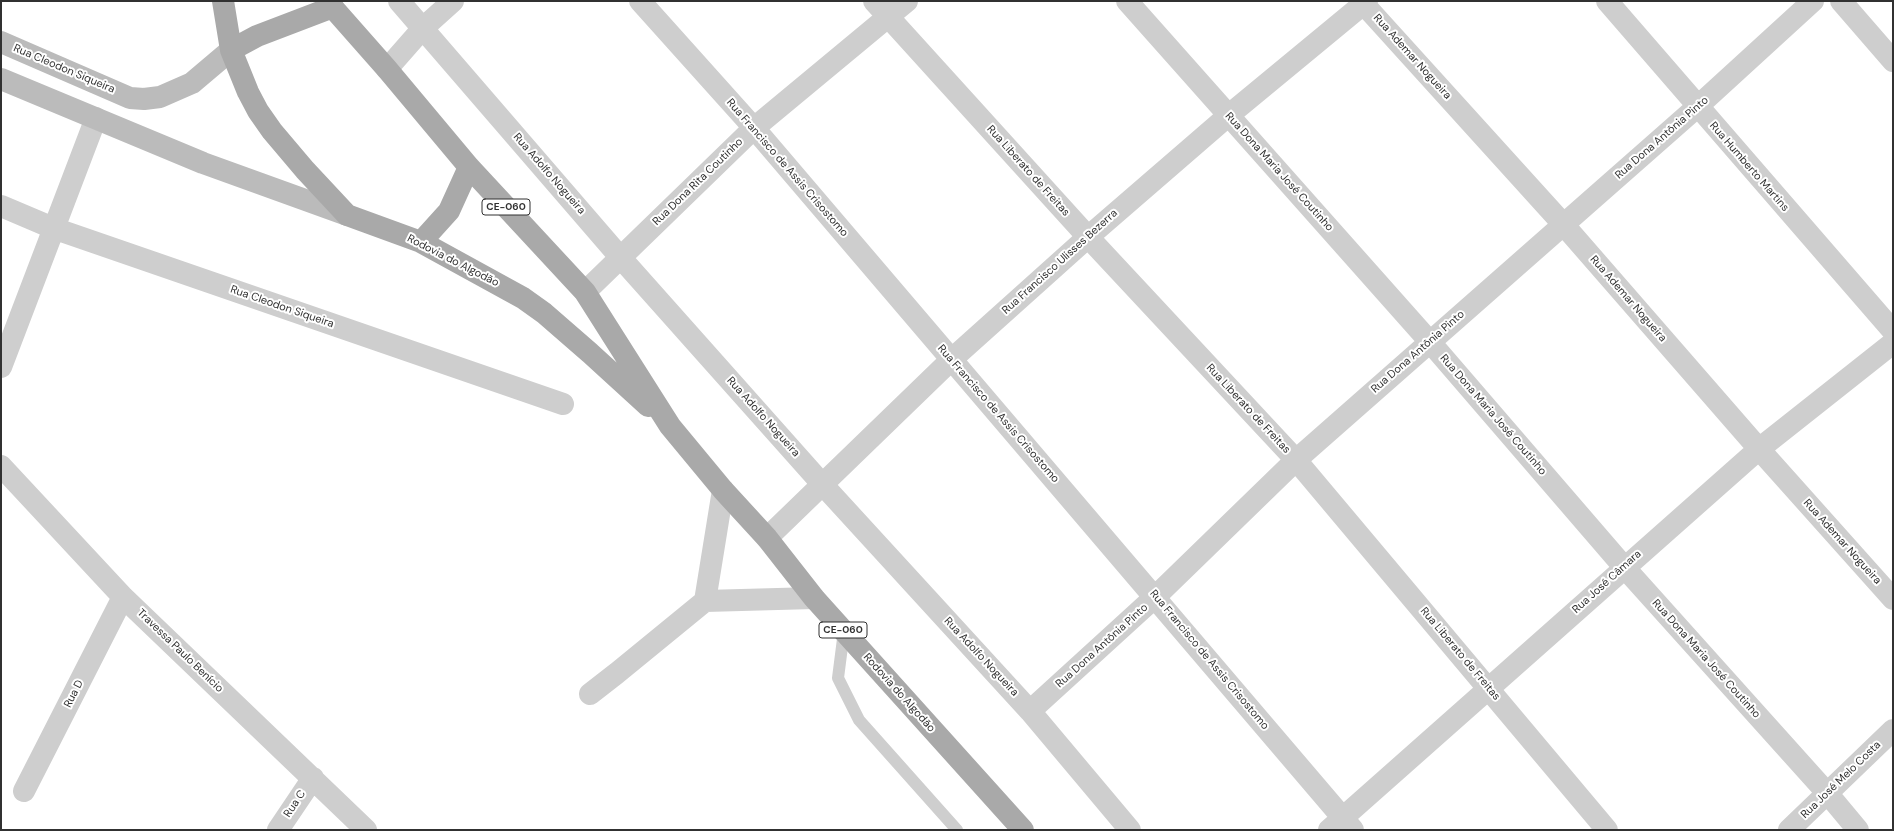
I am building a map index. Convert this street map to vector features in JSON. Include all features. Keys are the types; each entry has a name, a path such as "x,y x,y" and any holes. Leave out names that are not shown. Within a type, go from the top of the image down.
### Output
{"main road":[{"name":"Rodovia do Algodão","path":"223,1 231,50 248,92 258,111 272,131 305,170 347,215 420,242 523,298 544,313 590,352 670,426"},
{"name":"Rodovia do Algodão","path":"330,4 387,68 469,167 585,292 670,426 723,490 767,538 814,598 1023,830"},
{"path":"231,50 257,36 330,4"},
{"path":"420,242 449,211 469,167"}],"street":[{"name":"Rua Adolfo Nogueira","path":"399,1 620,257 823,485 1030,711 1130,830"},
{"path":"387,68 423,28 453,1"},
{"name":"Rua Francisco de Assis Crisostomo","path":"640,1 754,128 1156,597 1341,826"},
{"name":"Rua Dona Rita Coutinho","path":"585,292 754,128 825,71 881,9 907,1"},
{"name":"Rua Dona Maria José Coutinho","path":"1127,1 1430,342 1624,567 1828,794 1858,830"},
{"name":"Rua Humberto Martins","path":"1607,1 1697,107 1893,331"},
{"name":"Rua Dona Antônia Pinto","path":"1030,711 1156,597 1296,460 1697,107 1813,1"},
{"path":"1841,1 1893,61"},
{"name":"Rua Francisco Ulisses Bezerra","path":"767,538 952,359 1088,237 1229,115 1364,2"},
{"name":"Rua Ademar Nogueira","path":"1364,2 1563,224 1759,450 1893,599"},
{"name":"Rua Liberato de Freitas","path":"881,9 1088,237 1296,460 1607,830"},
{"name":"Rua Cleodon Siqueira","path":"1,42 130,98 144,99 160,97 192,83 231,50"},
{"path":"1,79 203,163 347,215"},
{"path":"1,367 96,118"},
{"name":"Rua Cleodon Siqueira","path":"1,206 53,228 563,404"},
{"name":"Rua José Câmara","path":"1341,826 1489,688 1624,567 1759,450 1893,343"},
{"name":"Travessa Paulo Benício","path":"1,466 123,597 366,830"},
{"path":"705,601 723,490"},
{"name":"Rua D","path":"24,791 123,597"},
{"path":"590,694 705,601 814,598"},
{"name":"Rua José Melo Costa","path":"1789,830 1893,730"},
{"name":"Rua C","path":"278,830 312,778"}],"lane":[{"path":"844,631 838,678 859,720 957,830"}]}
